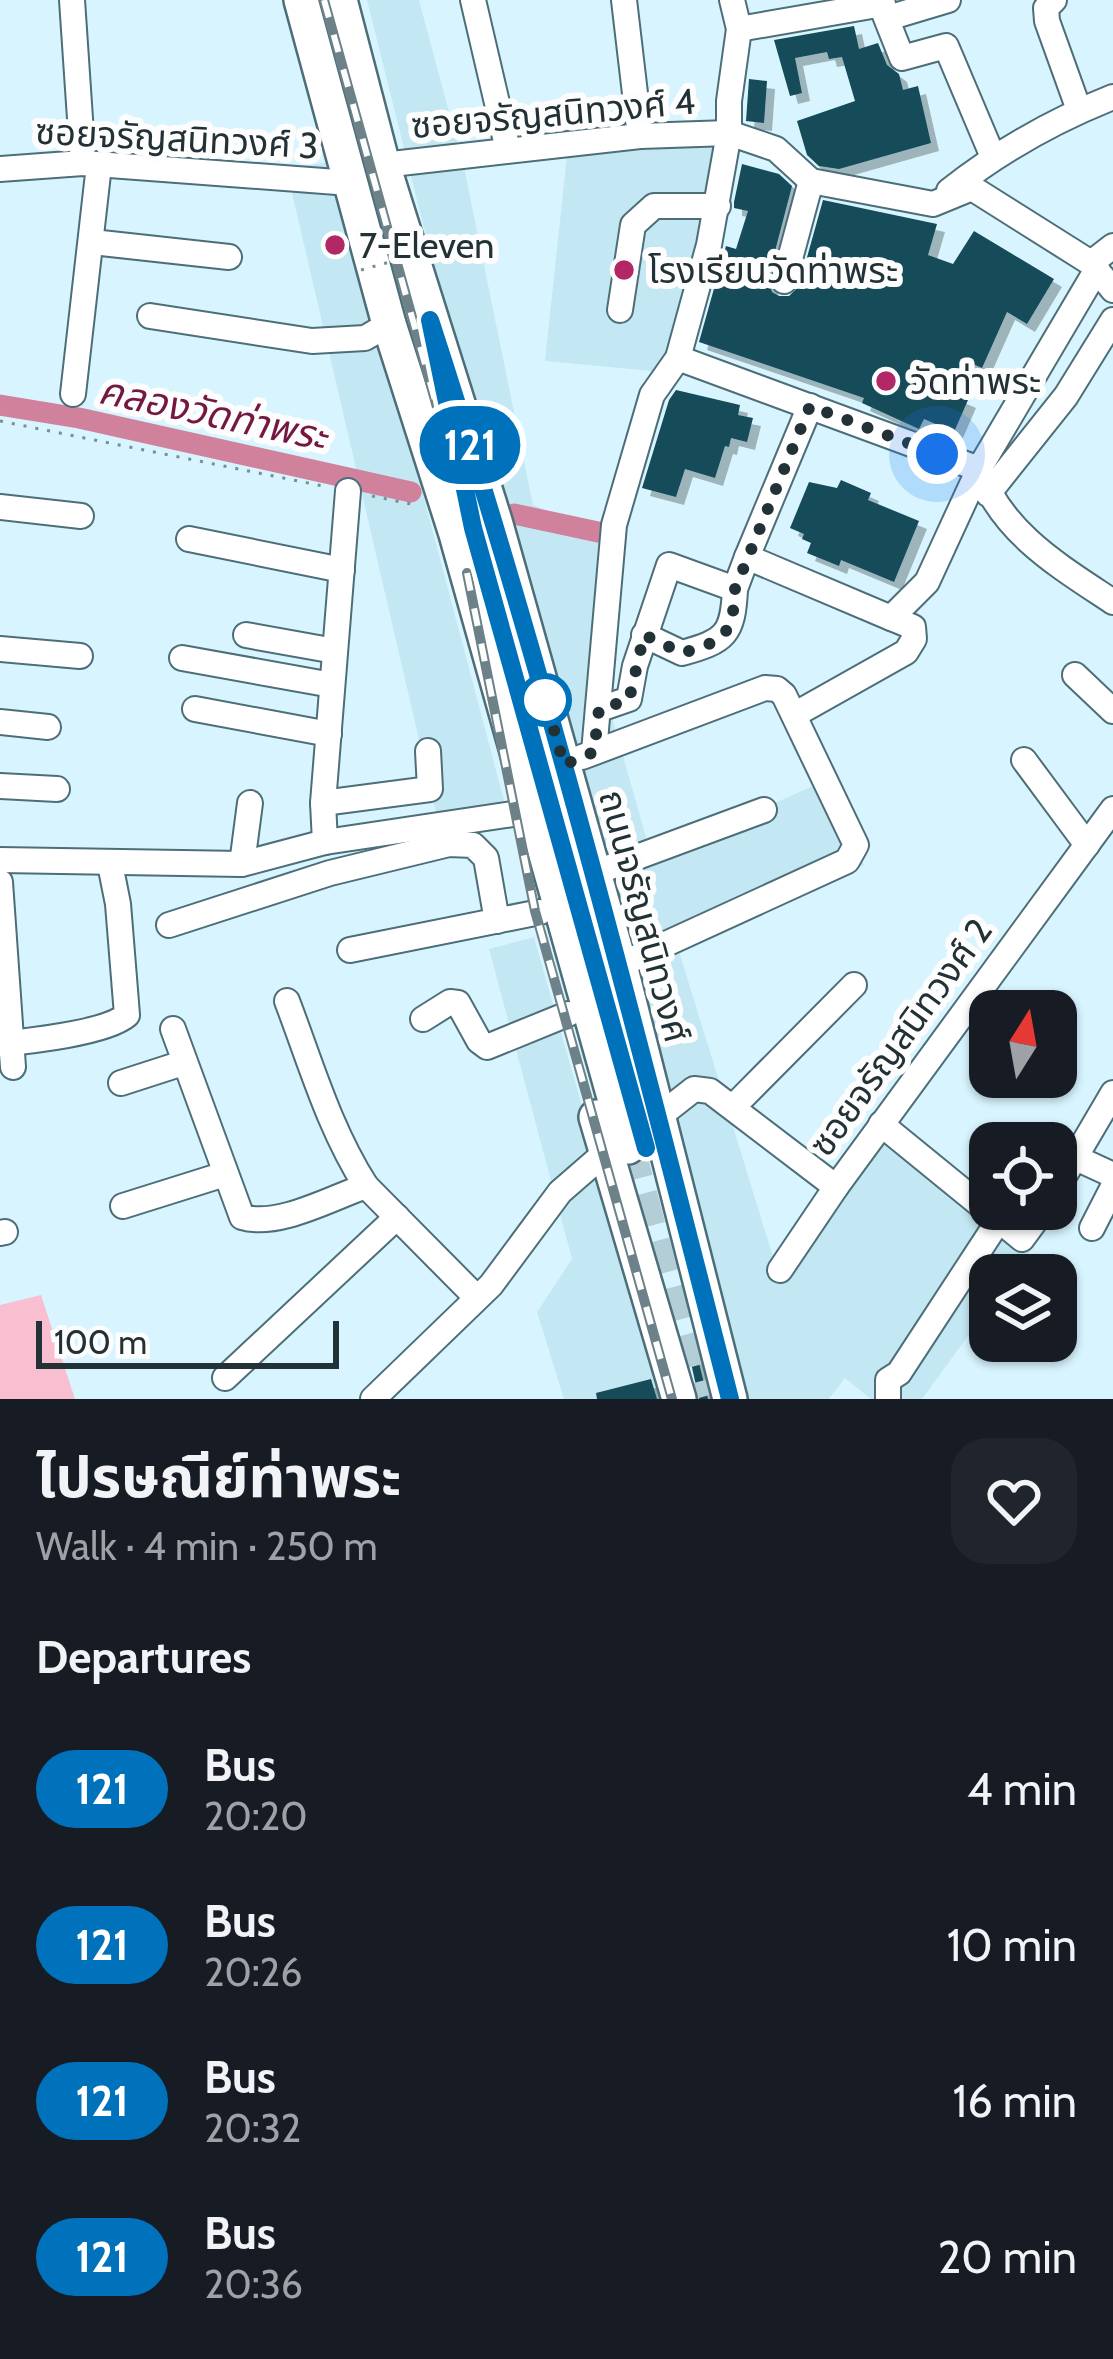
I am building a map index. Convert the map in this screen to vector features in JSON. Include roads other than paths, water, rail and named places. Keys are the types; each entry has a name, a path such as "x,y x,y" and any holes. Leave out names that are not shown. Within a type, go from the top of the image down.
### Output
{"main road":[{"name":"ถนนจรัญสนิทวงศ์","path":"301,0 391,331 456,534 634,1141"},
{"name":"ถนนจรัญสนิทวงศ์","path":"340,0 430,320 579,759 594,873 620,965 634,1141 625,1214 679,1399"},
{"name":"ถนนจรัญสนิทวงศ์","path":"430,320 473,528 634,1141"},
{"name":"ถนนจรัญสนิทวงศ์","path":"391,331 430,508 568,1014 634,1141 679,1198 730,1399"},
{"path":"625,1214 646,1221 661,1219 679,1198"}],"street":[{"path":"72,0 91,164 92,242 73,394"},
{"path":"472,0 508,150"},
{"path":"624,0 640,136"},
{"path":"579,759 599,709 614,525 652,395 678,358 718,206 739,29 732,0"},
{"path":"739,29 948,0"},
{"path":"1054,0 1046,8 1046,21 1079,110"},
{"path":"883,7 902,58 946,46 994,157"},
{"path":"933,204 994,157 1079,110 1113,97"},
{"path":"730,133 776,148 811,181 933,204 973,188 1094,266 1113,290"},
{"name":"ซอยจรัญสนิทวงศ์ 4","path":"383,165 640,136 730,133"},
{"name":"ซอยจรัญสนิทวงศ์ 3","path":"0,169 91,164 350,183"},
{"path":"784,281 811,181"},
{"path":"620,310 633,225 654,206 718,206"},
{"path":"92,242 229,257"},
{"path":"891,618 927,582 980,470 1094,266 1113,246"},
{"path":"150,316 312,341 365,338 391,331"},
{"path":"988,494 1066,396 1113,320"},
{"path":"678,358 980,470"},
{"path":"644,635 682,653 717,643 733,620 735,589 810,406"},
{"path":"980,470 988,494 1041,554 1113,602"},
{"path":"325,842 323,803 348,491"},
{"path":"0,507 81,515"},
{"path":"189,539 342,570"},
{"path":"747,557 913,627 914,639 906,652 794,716"},
{"path":"599,709 629,700 644,635 669,565 735,589"},
{"path":"246,635 335,651"},
{"path":"0,649 80,656"},
{"path":"182,658 332,685"},
{"path":"1075,675 1113,711"},
{"path":"579,759 765,688 777,688 851,830 854,853 847,861 620,965"},
{"path":"195,709 329,734"},
{"path":"0,722 48,727"},
{"path":"323,803 430,789 428,751"},
{"path":"1024,760 1087,844"},
{"path":"0,786 57,789"},
{"path":"242,864 250,803"},
{"path":"594,873 764,810"},
{"name":"ซอยจรัญสนิทวงศ์ 2","path":"734,1106 836,1187 1113,810"},
{"path":"0,860 242,864 325,842 513,814"},
{"path":"169,925 330,873 449,844 473,845 486,858 497,921"},
{"path":"0,882 8,1051 118,1023 127,1016 110,864"},
{"path":"350,950 540,913"},
{"path":"373,1399 491,1285 560,1192 700,1088 734,1106 854,985"},
{"path":"287,1001 336,1137 366,1186 476,1298"},
{"path":"423,1019 450,1002 458,1003 487,1047 568,1014"},
{"path":"173,1028 242,1216 256,1220 366,1186"},
{"path":"122,1083 183,1063"},
{"path":"1077,1156 1113,1093"},
{"path":"881,1124 969,1196"},
{"path":"1077,1158 1113,1175"},
{"path":"123,1206 225,1174"},
{"path":"780,1270 836,1187"},
{"path":"1092,1228 1113,1187"},
{"path":"225,1378 397,1217"},
{"path":"888,1399 888,1380 899,1373 992,1230"}],"waterway":[{"name":"คลองวัดท่าพระ","path":"0,405 79,418 411,492"},
{"name":"คลองวัดท่าพระ","path":"514,514 598,532"}],"tunnel":[{"path":"628,1147 695,1399"}],"railway":[{"path":"324,0 496,620 585,869 731,1399"},
{"path":"467,573 535,911 672,1399"}],"place":[{"name":"7-Eleven","path":"335,245"},
{"name":"โรงเรียนวัดท่าพระ","path":"624,270"},
{"name":"วัดท่าพระ","path":"886,381"}]}
